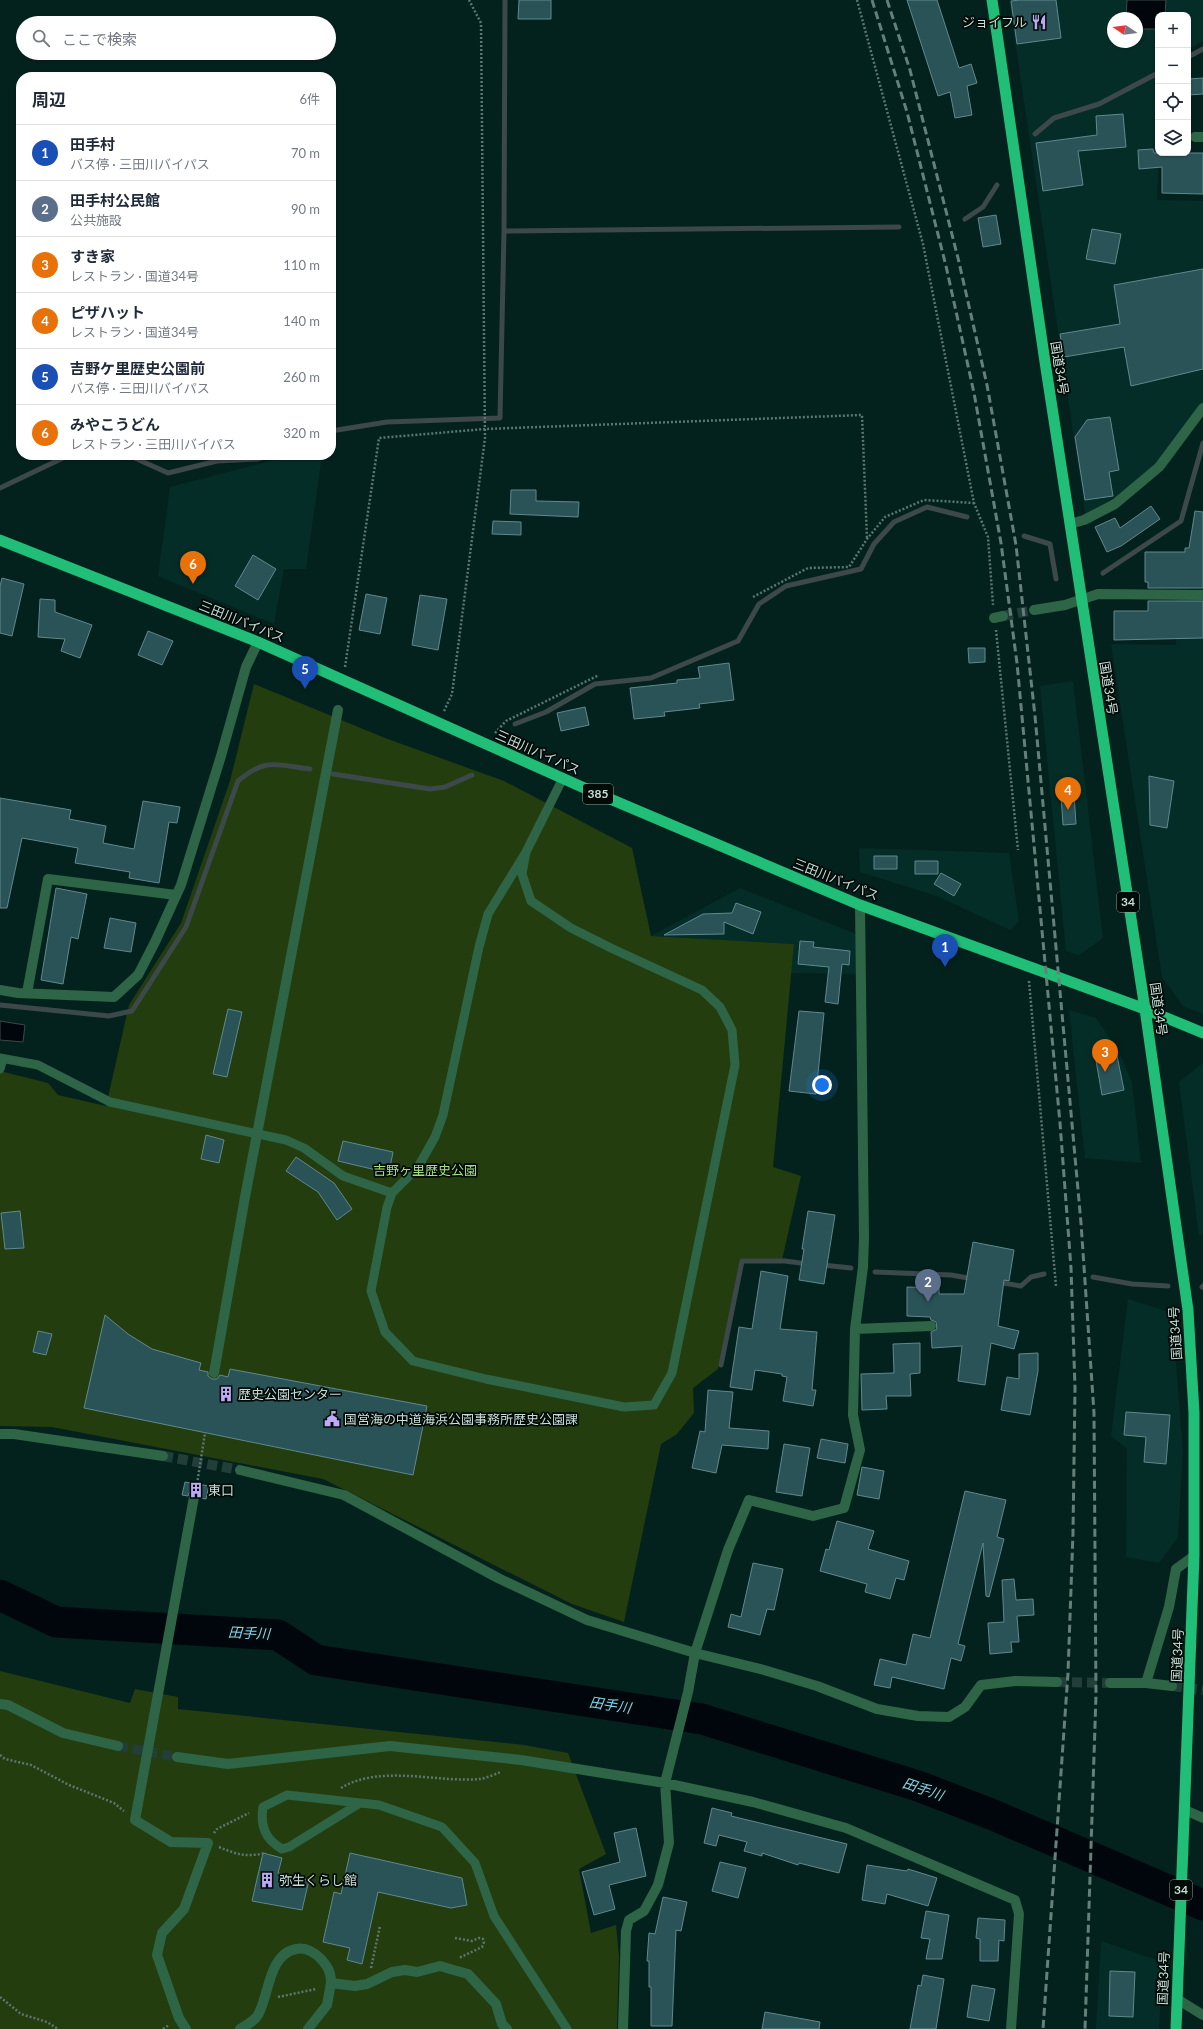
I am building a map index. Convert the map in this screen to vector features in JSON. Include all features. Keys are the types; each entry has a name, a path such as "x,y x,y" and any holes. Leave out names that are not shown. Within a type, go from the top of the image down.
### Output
{"highway":[{"name":"国道34号","path":"992,0 1080,599 1145,1009 1188,1310 1199,1412 1176,2029"},
{"name":"三田川バイパス","path":"0,540 258,642 563,778 860,905 1145,1009 1203,1033"}],"street":[{"path":"1070,524 1084,520 1115,504 1159,467 1203,408"},
{"path":"1034,610 1066,605 1098,594 1203,595"},
{"path":"0,990 27,993 114,997 138,976 176,895 221,756 246,667 258,642"},
{"path":"214,1373 245,1197 338,710"},
{"path":"27,993 48,879 176,895"},
{"path":"623,2029 626,1931 629,1920 644,1910 658,1885 669,1843 665,1783 688,1692 695,1653 728,1550 750,1500 813,1516 844,1508 860,1450 853,1416 855,1329 863,1267 864,1238 860,905"},
{"path":"855,1329 931,1326"},
{"path":"0,1434 14,1434 163,1456"},
{"path":"240,1470 344,1495 498,1578 588,1620 695,1653 764,1670 817,1686 877,1709 918,1716 949,1717 966,1707 980,1685 1015,1681 1057,1682"},
{"path":"186,2029 180,2018 158,1955 162,1933 184,1909 208,1843 171,1842 135,1820 194,1497"},
{"path":"1146,1683 1169,1607 1176,1569 1194,1556"},
{"path":"1110,1683 1146,1683 1172,1686"},
{"path":"0,1704 8,1706 62,1733 118,1746"},
{"path":"177,1757 228,1764 390,1746 521,1760 665,1783 753,1802 846,1828 1015,1900 1019,1914 1011,2029"},
{"path":"1185,1810 1203,1818"},
{"path":"240,2029 258,2015 273,1971 281,1959 292,1950 300,1948 310,1950 318,1956 331,1974 331,1985 327,2005 308,2029"},
{"path":"331,1985 355,1986 367,1984 392,1972 405,1970 417,1972 440,1966 468,1974 496,2004 502,2024 507,2029"},
{"path":"1177,1999 1203,2015"}],"lane":[{"path":"526,852 522,874 531,901 571,928 702,990 720,1007 732,1030 735,1065 672,1373 654,1405 624,1407 486,1379 412,1361 385,1332 371,1290 382,1230 392,1193 418,1167 435,1137 448,1099 480,942 488,914 526,852 563,778"},
{"path":"0,1069 1,1058 38,1065 110,1102 286,1140 304,1148 343,1176 392,1193"},
{"path":"360,1803 289,1847 282,1849 273,1843 264,1833 261,1819 263,1807 287,1795 379,1804 442,1827 475,1863 494,1916 567,2029"}],"path":[{"path":"438,722 452,694 485,429 481,23 470,0"},
{"path":"857,0 923,244 974,502 988,537 999,617 1018,850"},
{"path":"343,680 379,438 485,429 862,415 867,538"},
{"path":"753,597 808,568 849,567 867,538 885,517 924,500 974,502"},
{"path":"485,743 506,721 599,675"},
{"path":"1030,967 1029,981 1056,1286"},
{"path":"197,1484 205,1433"},
{"path":"0,1755 5,1759 31,1765 69,1785 114,1803 135,1820"},
{"path":"324,1799 346,1785 361,1779 402,1776 482,1779 500,1772 521,1760"},
{"path":"263,1807 217,1829 208,1843 234,1854 250,1856 282,1849"},
{"path":"367,1984 380,1926"},
{"path":"440,1966 450,1960 455,1960 482,1947 484,1942 483,1939 479,1938 472,1941 456,1938"},
{"path":"264,2000 331,1985"},
{"path":"0,1997 21,2014 47,2022 58,2029"}],"shaded area":[{"path":"1009,0 1203,0 1203,41 1191,48 1191,12 1155,12 1155,156 1159,156 1157,200 1203,201 1203,416 1166,468 1087,526"},
{"path":"1127,0 1166,0 1165,12 1155,12 1155,29 1143,29 1143,12 1126,12"},
{"path":"275,460 321,460 306,569 284,569 274,624 158,576 170,487"},
{"path":"1177,597 1203,599 1203,1014 1183,1006 1162,977 1111,644 1176,645"},
{"path":"1073,681 1103,938 1079,955 1066,951 1040,686"},
{"path":"859,848 1009,853 1019,921 1010,930 937,896 860,872"},
{"path":"740,888 856,934 856,974 791,973 794,944 651,936"},
{"path":"1069,1010 1096,1018 1118,1050 1132,1082 1141,1163 1085,1158"},
{"path":"0,1021 25,1025 23,1042 0,1040"},
{"path":"1203,1063 1203,1234 1199,1236 1179,1082"},
{"path":"1128,1299 1172,1313 1183,1451 1178,1537 1159,1563 1126,1557 1127,1449 1111,1436"},
{"path":"1101,1941 1163,1962 1159,2029 1096,2029"}],"green space":[{"name":"吉野ヶ里歴史公園","path":"254,684 385,738 504,781 632,848 651,936 794,944 773,1167 801,1176 782,1260 740,1260 718,1369 693,1388 694,1413 677,1434 661,1444 624,1622 572,1604 323,1479 52,1427 0,1426 0,1071 48,1083 58,1095 106,1106 129,1005 181,923 230,781"},
{"path":"0,1671 130,1703 135,1689 178,1697 178,1709 524,1745 568,1753 606,1854 579,1869 591,1933 616,1925 619,1957 617,2029 0,2029"}],"building":[{"path":"519,0 551,0 551,19 518,19"},
{"path":"907,0 937,0 959,68 971,64 977,83 967,86 972,115 955,118 950,92 938,96"},
{"path":"1056,0 1061,38 1017,44 1011,1"},
{"path":"1203,78 1203,94 1191,95 1191,79"},
{"path":"1123,114 1126,147 1078,151 1083,185 1043,191 1036,143 1097,135 1096,116"},
{"path":"1153,149 1155,156 1191,156 1191,153 1203,153 1203,194 1162,193 1162,167 1139,169 1138,150"},
{"path":"996,215 1001,244 983,247 978,218"},
{"path":"1092,229 1121,234 1115,264 1086,259"},
{"path":"1203,269 1203,369 1131,386 1124,347 1064,357 1060,334 1120,324 1114,285"},
{"path":"1110,417 1119,470 1109,472 1113,496 1085,500 1075,437 1087,420"},
{"path":"511,490 536,490 536,501 579,502 578,517 510,514"},
{"path":"1151,506 1160,519 1121,546 1107,552 1095,527 1115,518 1120,528"},
{"path":"1195,511 1203,512 1203,588 1148,588 1148,582 1145,582 1145,552 1185,552 1185,548 1189,548"},
{"path":"493,521 521,522 521,535 492,534"},
{"path":"253,555 276,569 258,600 235,586"},
{"path":"2,578 24,584 12,636 0,633 0,586"},
{"path":"366,594 387,598 380,634 359,630"},
{"path":"420,595 447,599 438,650 412,645"},
{"path":"40,599 55,600 55,612 92,625 80,658 61,651 65,639 38,637"},
{"path":"1148,601 1203,601 1203,638 1114,640 1114,611 1148,611"},
{"path":"148,631 173,641 162,665 138,655"},
{"path":"968,648 985,648 985,662 969,663"},
{"path":"729,663 734,700 699,704 700,708 664,712 665,716 634,719 630,688 677,683 677,680 700,678 698,667"},
{"path":"585,707 589,725 561,731 557,713"},
{"path":"1149,776 1174,781 1167,828 1150,825"},
{"path":"1074,794 1076,824 1063,825 1061,795"},
{"path":"0,798 71,810 69,819 106,826 103,843 134,849 143,801 180,807 177,823 169,822 159,883 129,878 130,872 75,863 78,848 22,838 7,908 0,908"},
{"path":"874,856 897,856 897,869 874,869"},
{"path":"915,861 938,861 938,874 915,874"},
{"path":"941,873 961,884 954,896 934,884"},
{"path":"56,888 87,894 78,939 71,937 63,984 41,980"},
{"path":"736,903 761,912 753,934 724,922 724,934 664,935 703,914 732,913"},
{"path":"110,918 136,923 131,952 104,948"},
{"path":"800,941 814,942 813,947 850,951 849,965 842,964 838,1004 825,1002 829,967 798,964"},
{"path":"228,1009 242,1012 227,1077 213,1074"},
{"path":"799,1011 824,1013 816,1094 789,1091"},
{"path":"1116,1051 1124,1090 1102,1095 1095,1055"},
{"path":"206,1135 224,1140 219,1163 201,1159"},
{"path":"343,1141 393,1152 389,1173 338,1161"},
{"path":"296,1157 334,1183 352,1209 337,1220 318,1192 286,1171"},
{"path":"20,1211 24,1248 5,1249 1,1213"},
{"path":"808,1211 835,1215 824,1284 799,1280"},
{"path":"973,1242 1014,1250 1009,1281 1004,1280 998,1326 1019,1331 1014,1349 991,1343 985,1385 958,1381 962,1346 932,1348 931,1332 937,1329 936,1322 931,1320 930,1317 907,1316 907,1287 939,1288 939,1294 964,1294"},
{"path":"761,1271 788,1276 780,1329 817,1332 812,1390 816,1390 813,1406 783,1401 787,1377 782,1376 782,1374 755,1370 752,1390 730,1387 739,1327 752,1329"},
{"name":"歴史公園センター","path":"105,1315 128,1334 152,1349 201,1363 199,1370 208,1372 208,1376 212,1379 217,1379 220,1375 228,1377 230,1369 427,1406 413,1475 84,1408"},
{"path":"38,1331 52,1334 46,1355 33,1352"},
{"path":"920,1343 920,1373 910,1374 911,1396 886,1396 887,1409 862,1410 861,1374 894,1373 893,1344"},
{"path":"1038,1353 1038,1371 1030,1415 1001,1410 1007,1377 1019,1379 1019,1354"},
{"path":"708,1390 733,1392 729,1428 769,1431 768,1449 722,1445 716,1473 692,1468 700,1431 705,1432"},
{"path":"1126,1412 1170,1415 1166,1464 1144,1462 1146,1437 1124,1435"},
{"path":"821,1439 848,1444 845,1463 817,1458"},
{"path":"784,1444 810,1448 802,1496 776,1492"},
{"path":"862,1467 884,1471 879,1499 857,1495"},
{"name":"東口","path":"185,1482 209,1486 206,1499 200,1498 198,1492 195,1491 189,1493 188,1496 182,1495"},
{"path":"965,1491 1006,1500 997,1537 1004,1539 989,1597 986,1596 983,1543 958,1644 965,1646 961,1661 951,1658 944,1689 892,1677 890,1688 874,1685 880,1659 906,1665 913,1634 930,1638"},
{"path":"837,1521 874,1531 868,1549 909,1561 904,1580 896,1578 890,1599 865,1592 867,1584 820,1571 826,1549 829,1550"},
{"path":"753,1563 783,1569 774,1610 767,1609 760,1635 728,1627 731,1614 741,1617"},
{"path":"1014,1579 1016,1600 1033,1599 1034,1615 1017,1616 1019,1642 1011,1642 1012,1652 990,1654 988,1623 1004,1622 1002,1580"},
{"path":"712,1808 732,1813 731,1816 847,1844 839,1873 799,1863 798,1865 762,1853 762,1856 744,1851 747,1842 719,1835 716,1846 704,1843"},
{"path":"636,1828 646,1876 609,1885 615,1909 594,1915 582,1872 620,1862 614,1833"},
{"path":"263,1853 282,1858 278,1873 309,1880 302,1910 252,1901"},
{"path":"350,1853 462,1878 467,1905 451,1908 378,1892 362,1964 347,1960 350,1948 323,1942 334,1892 341,1894"},
{"path":"720,1862 746,1868 738,1898 712,1891"},
{"path":"867,1865 907,1871 908,1869 937,1878 928,1906 887,1894 885,1904 862,1900"},
{"path":"663,1897 687,1902 681,1931 676,1930 672,2026 651,2026 651,1987 649,1987 649,1961 647,1961 649,1933 655,1934"},
{"path":"926,1911 949,1915 942,1959 926,1959 930,1939 921,1938"},
{"path":"978,1918 1005,1920 1004,1941 999,1940 998,1961 980,1961 980,1939 976,1938"},
{"path":"1110,1971 1135,1972 1133,2017 1109,2016"},
{"path":"923,1975 944,1979 936,2029 910,2029 918,1985 921,1986"},
{"path":"972,1985 995,1989 989,2021 967,2017"},
{"path":"765,2012 820,2022 819,2029 762,2029"}],"waterway":[{"path":"336,430 387,422 500,418 504,231 505,0"},
{"path":"1191,55 1203,49"},
{"path":"1035,134 1054,118 1099,104 1155,75"},
{"path":"965,219 983,207 997,185"},
{"path":"504,231 899,227"},
{"path":"1103,573 1181,521 1203,443"},
{"path":"0,488 59,460"},
{"path":"139,460 168,473 217,461 238,460"},
{"path":"515,724 546,712 595,684 651,678 738,641 759,604 786,586 861,569 874,544 894,522 927,507 967,517"},
{"path":"1024,536 1050,544 1056,579"},
{"path":"0,1005 109,1016 132,1011 186,927 238,781 257,768 272,764 310,769"},
{"path":"333,774 430,789 445,787 472,775"},
{"path":"721,1365 742,1261 785,1261 808,1264"},
{"path":"822,1265 851,1268"},
{"path":"875,1272 951,1275 974,1279"},
{"path":"997,1282 1021,1286 1031,1277 1044,1274"},
{"path":"1093,1277 1132,1284 1168,1286"},
{"name":"田手川","path":"0,1595 56,1622 278,1635 316,1660 702,1719 918,1786 991,1814 1203,1905"}],"tunnel":[{"path":"1003,616 1034,610"},
{"path":"163,1456 240,1470"},
{"path":"1057,1682 1110,1683"},
{"path":"1172,1686 1203,1690"},
{"path":"118,1746 177,1757"}],"railway":[{"path":"872,0 907,112 946,266 974,393 1001,543 1017,663 1060,1123 1071,1268 1075,1388 1073,1533 1068,1673 1043,2029"},
{"path":"887,0 910,70 958,258 987,385 1016,545 1035,716 1081,1223 1094,1413 1096,1695 1085,2029"}],"place":[{"name":"ジョイフル","path":"1039,22"},
{"name":"みやこうどん","path":"193,584"},
{"name":"吉野ケ里歴史公園前","path":"305,689"},
{"name":"ピザハット","path":"1068,810"},
{"name":"田手村","path":"945,967"},
{"name":"すき家","path":"1105,1072"},
{"name":"田手村公民館","path":"928,1302"},
{"name":"歴史公園センター","path":"226,1394"},
{"name":"国営海の中道海浜公園事務所歴史公園課","path":"332,1419"},
{"name":"東口","path":"196,1490"},
{"name":"弥生くらし館","path":"267,1880"}]}
